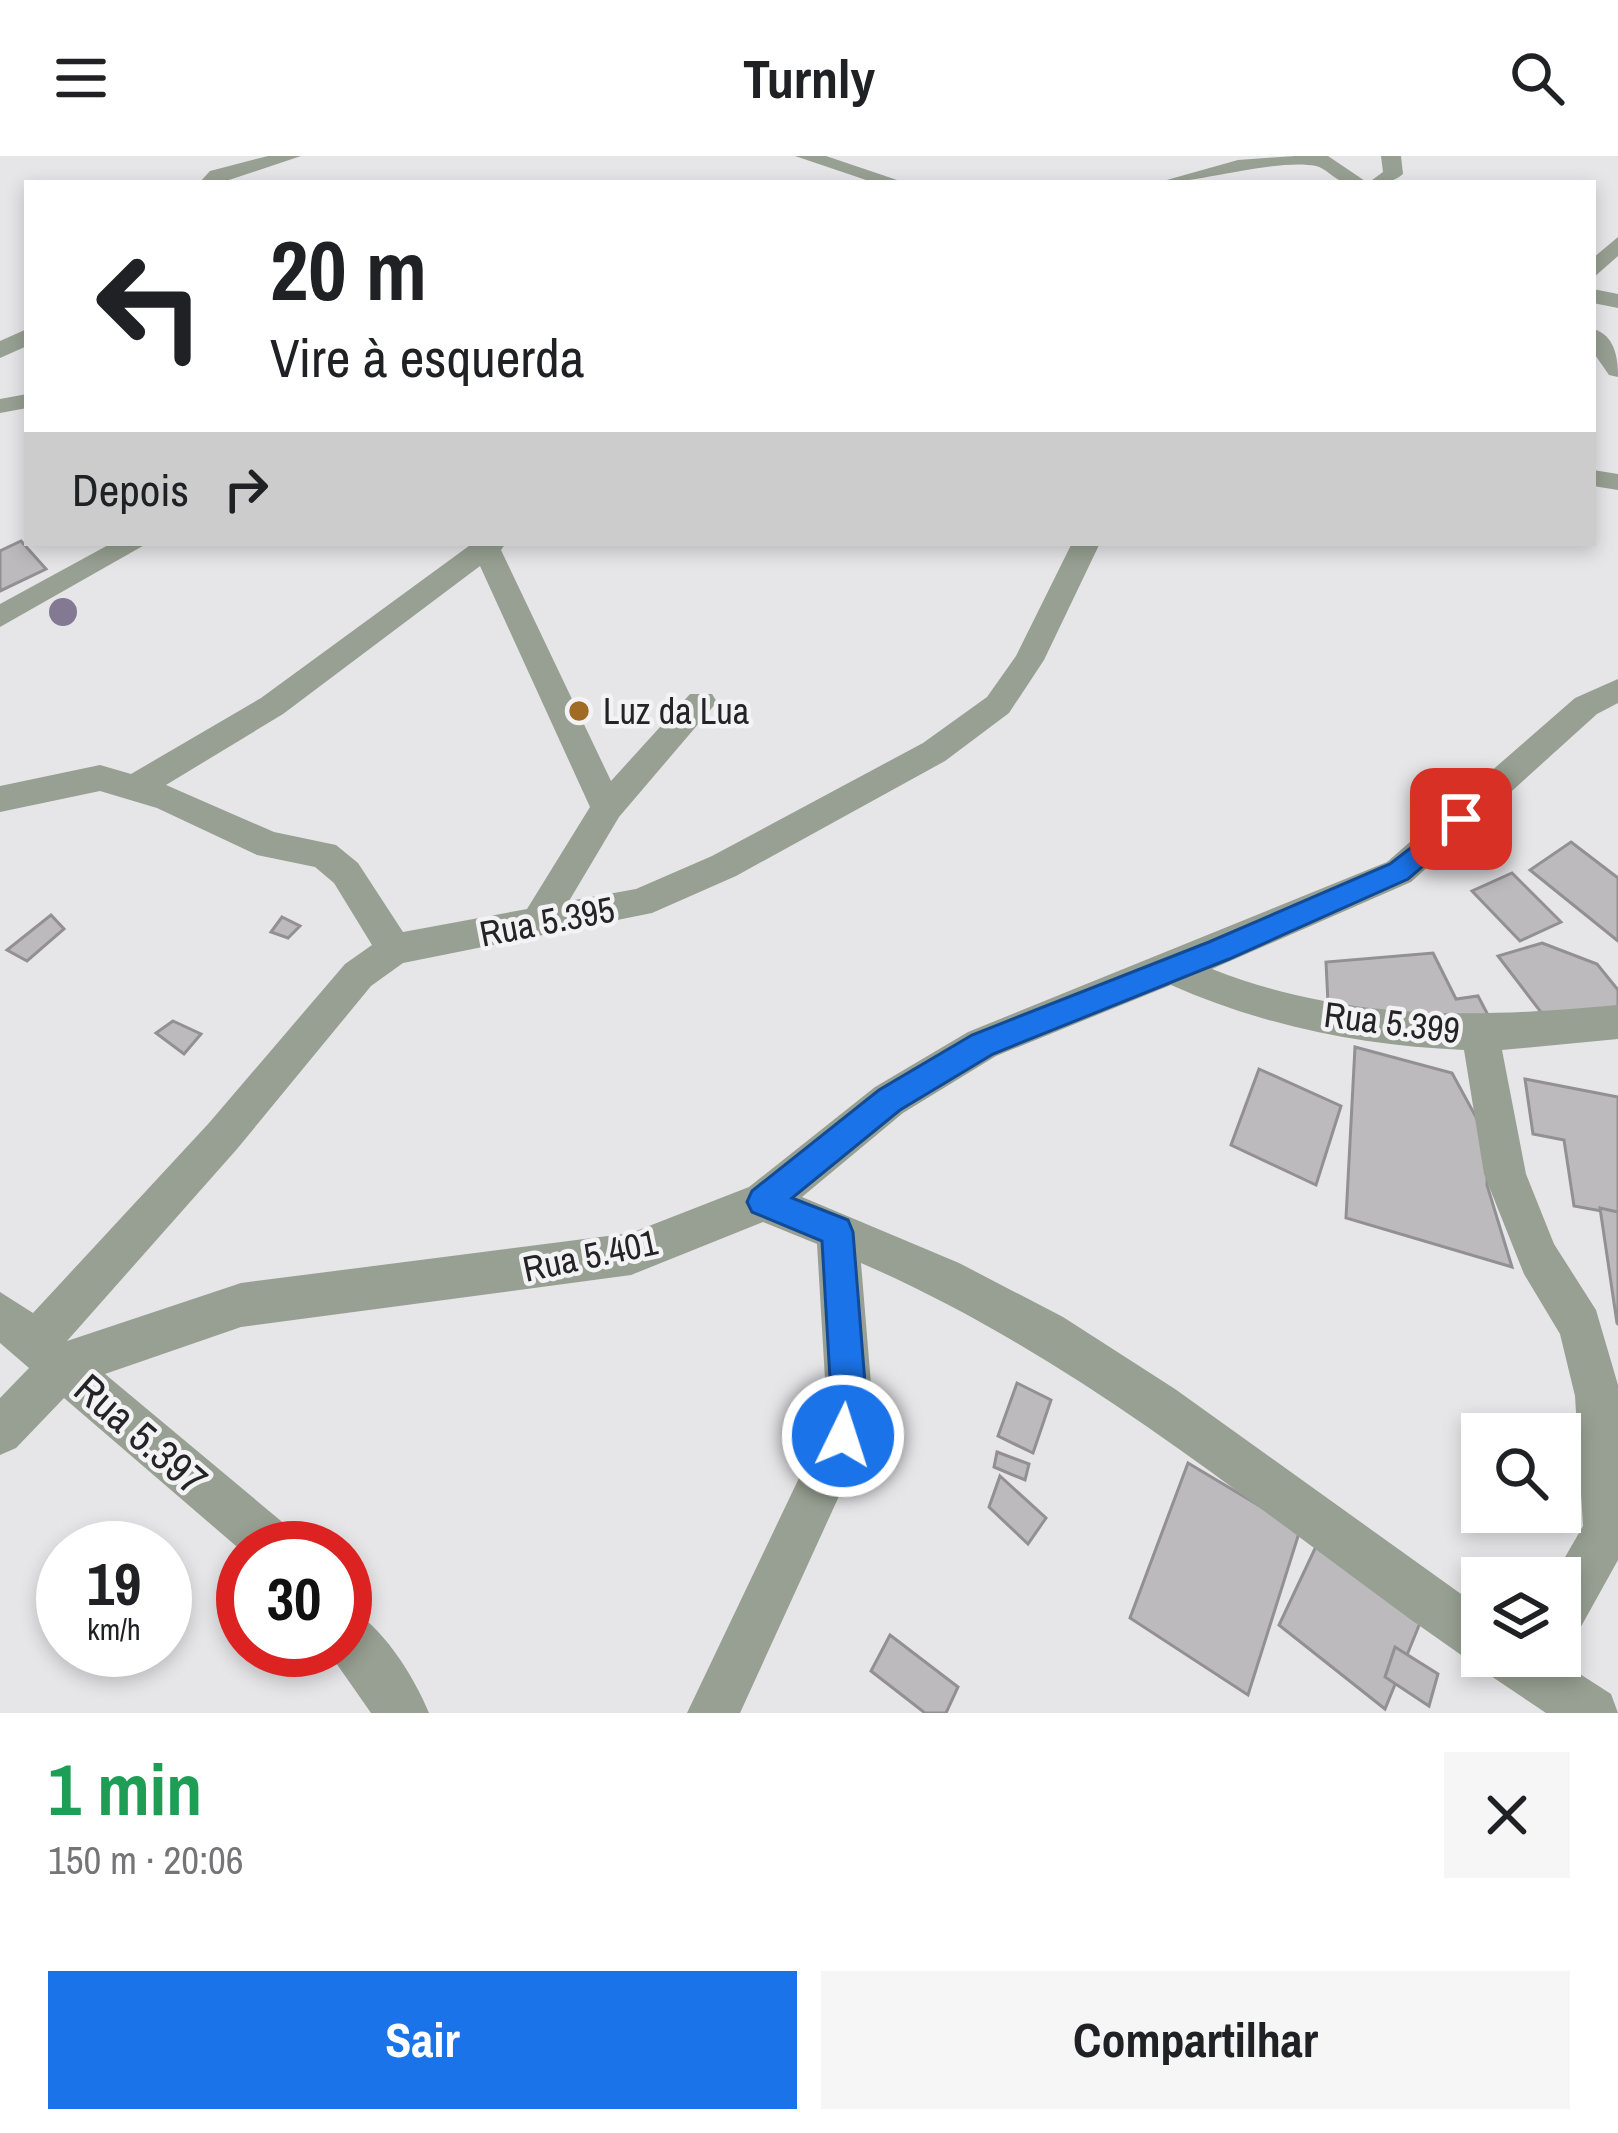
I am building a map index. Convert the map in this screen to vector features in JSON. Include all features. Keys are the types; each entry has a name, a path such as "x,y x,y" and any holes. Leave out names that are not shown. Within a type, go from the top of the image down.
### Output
{"street":[{"path":"211,180 291,156"},
{"path":"805,156 885,180"},
{"path":"808,180 855,156"},
{"path":"1179,180 1238,166 1317,158 1353,180"},
{"path":"1596,268 1618,243"},
{"path":"1596,340 1618,370"},
{"path":"0,616 128,546"},
{"name":"Rua 5.395","path":"0,1432 48,1354 358,975 394,949 640,903 724,866 934,752 998,705 1029,660 1085,546"},
{"path":"136,787 272,706 490,547 607,808"},
{"name":"Rua 5.401","path":"48,1354 241,1304 466,1280 631,1254 763,1202 889,1100 982,1044 1399,872 1586,706 1618,690"},
{"path":"539,920 607,808 701,702"},
{"path":"0,799 100,778 136,787 268,845 324,856 346,873 394,949"},
{"name":"Rua 5.399","path":"1172,969 1207,986 1299,1010 1386,1025 1480,1034 1618,1022"},
{"path":"1480,1034 1505,1174 1538,1259 1580,1326 1598,1396 1608,1530 1581,1578"},
{"path":"763,1202 837,1232 1044,1331 1155,1403 1461,1625"},
{"path":"713,1713 843,1436 849,1396 837,1232"},
{"name":"Rua 5.397","path":"0,1314 244,1521"},
{"path":"372,1670 403,1713"},
{"path":"1544,1677 1592,1713"}],"building":[{"path":"21,541 46,569 0,591 0,551"},
{"path":"1571,842 1618,878 1618,941 1530,870"},
{"path":"1512,873 1561,922 1520,941 1472,891"},
{"path":"51,915 64,929 27,961 7,950"},
{"path":"282,917 300,926 288,938 271,932"},
{"path":"1542,943 1597,964 1618,990 1618,1007 1547,1020 1498,956"},
{"path":"1433,953 1456,999 1478,996 1489,1017 1439,1022 1328,1003 1326,962"},
{"path":"173,1021 201,1034 184,1054 156,1033"},
{"path":"1355,1047 1452,1073 1488,1139 1487,1185 1512,1267 1346,1218"},
{"path":"1259,1069 1341,1106 1316,1185 1231,1145"},
{"path":"1525,1079 1618,1097 1618,1214 1574,1206 1564,1140 1533,1134"},
{"path":"1600,1208 1618,1212 1618,1324 1617,1323"},
{"path":"1017,1383 1051,1400 1033,1453 998,1436"},
{"path":"997,1452 1029,1464 1025,1480 994,1467"},
{"path":"1188,1463 1300,1530 1248,1695 1130,1618"},
{"path":"1000,1476 1046,1518 1028,1544 989,1507"},
{"path":"1320,1538 1420,1623 1385,1709 1279,1625"},
{"path":"890,1635 958,1687 946,1713 925,1713 871,1671"},
{"path":"1395,1647 1438,1674 1429,1706 1385,1677"}],"place":[{"name":"Luz da Lua","path":"579,711"}],"route":[{"path":"843,1436 849,1396 837,1232 763,1202 889,1100 982,1044 1399,872 1461,819"}]}
